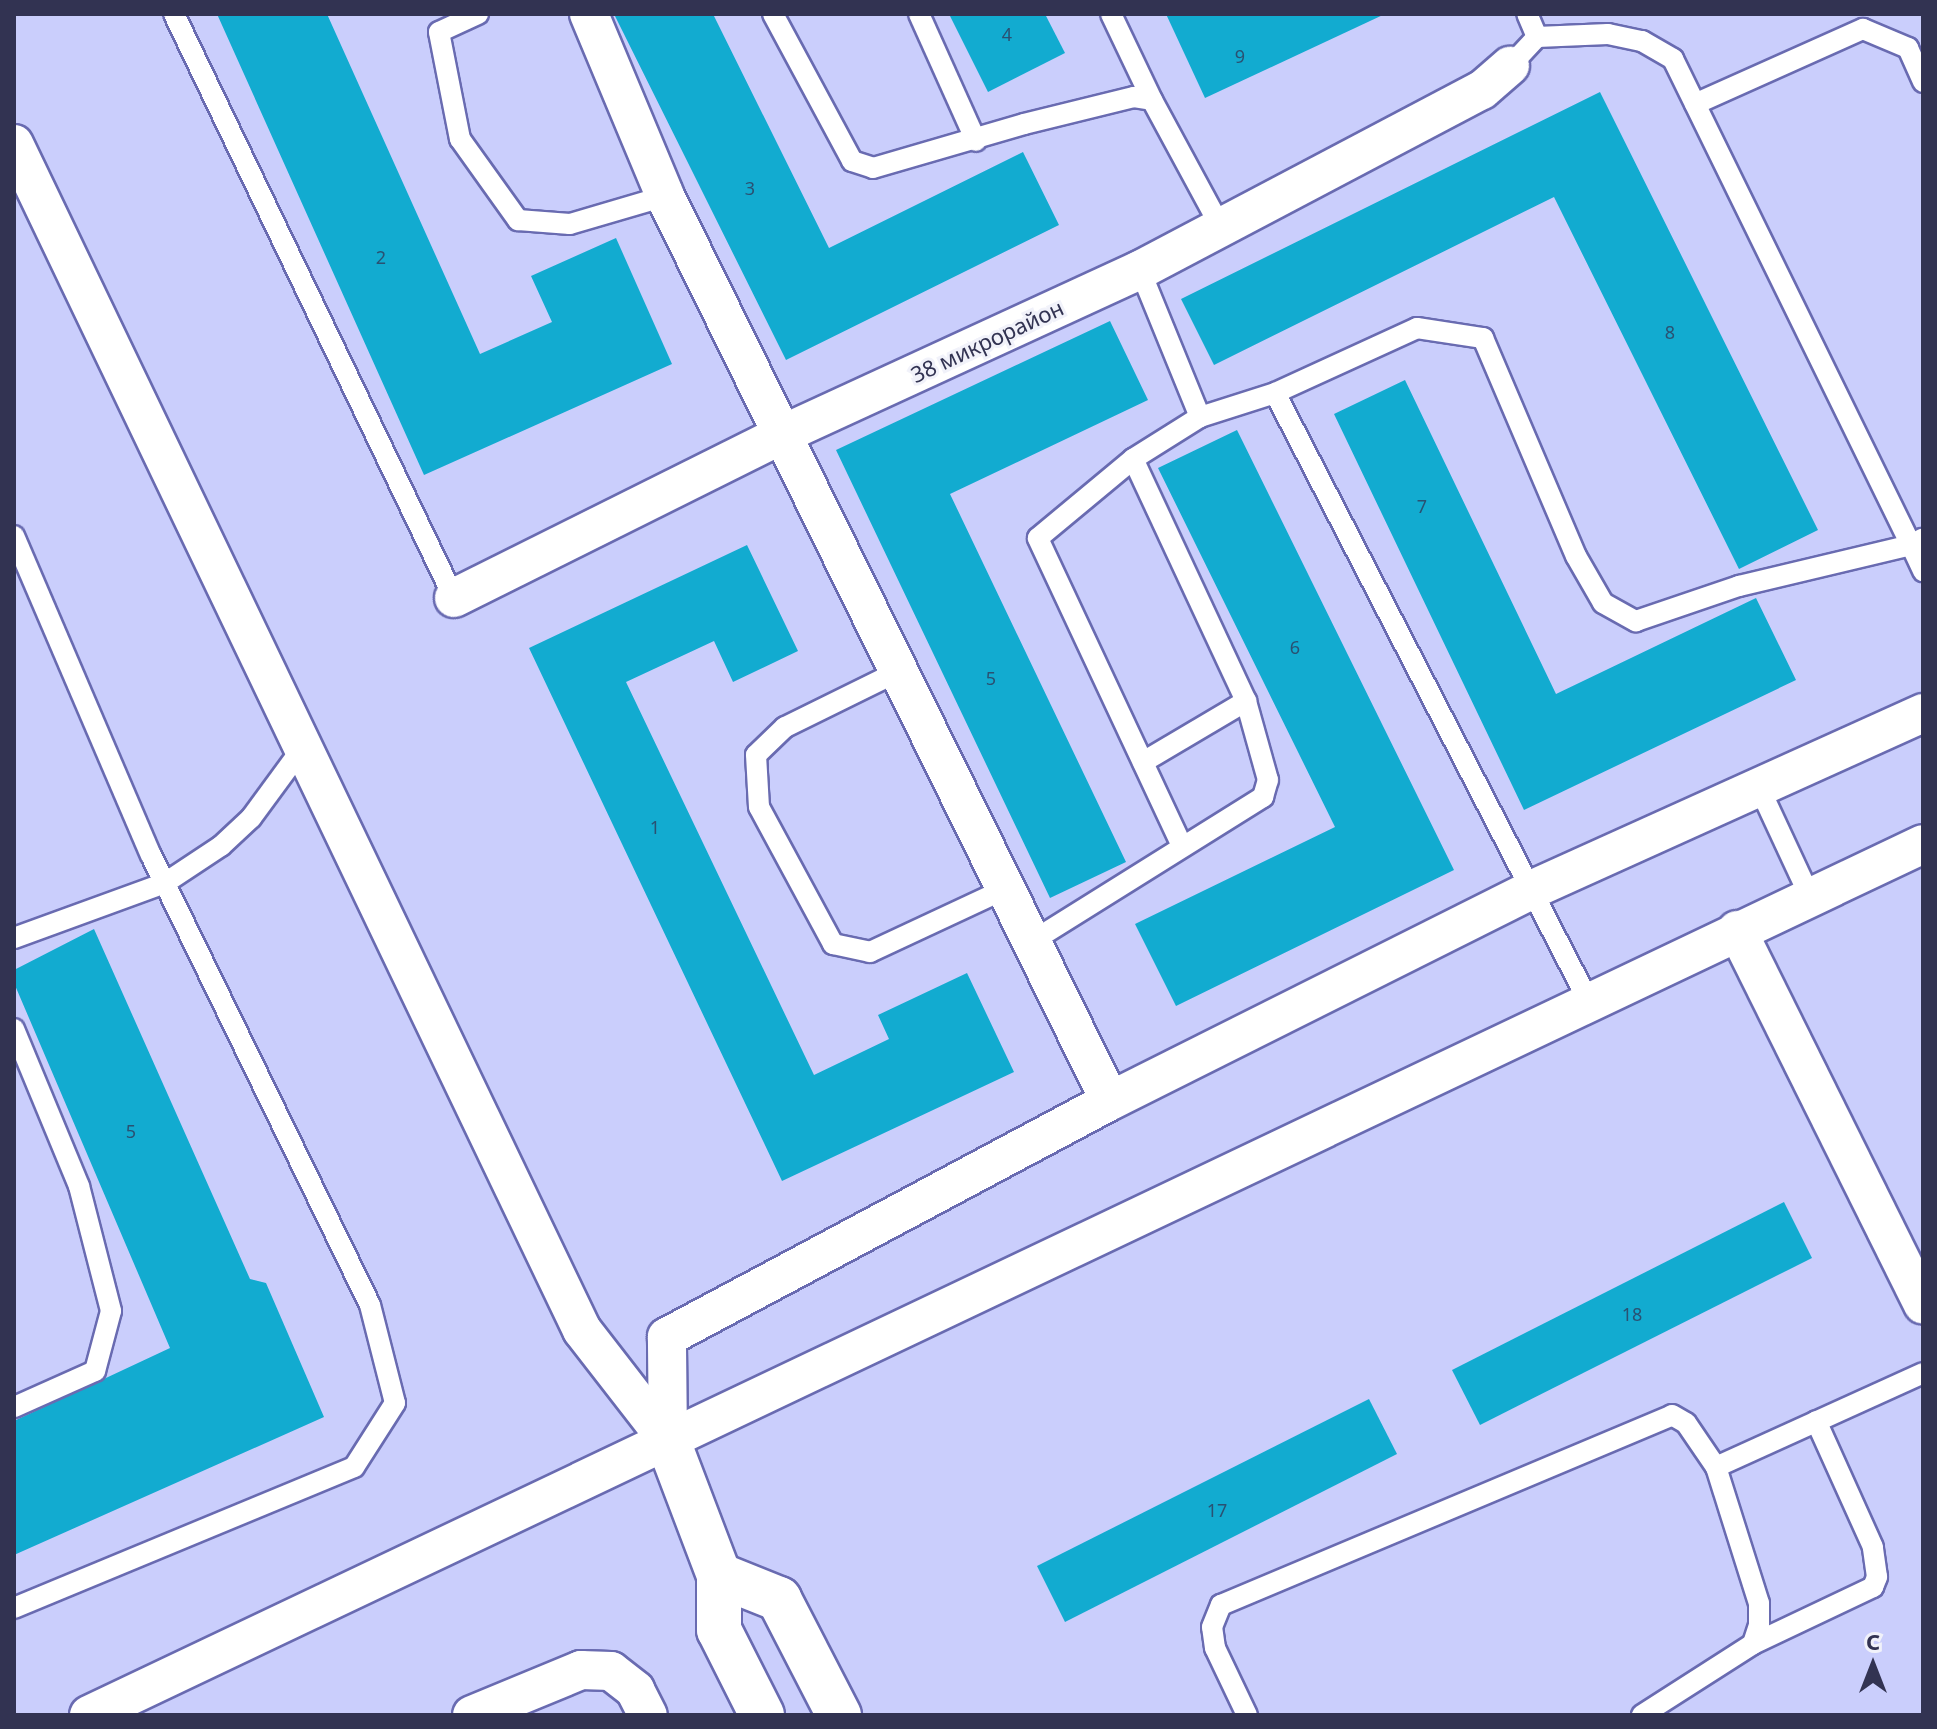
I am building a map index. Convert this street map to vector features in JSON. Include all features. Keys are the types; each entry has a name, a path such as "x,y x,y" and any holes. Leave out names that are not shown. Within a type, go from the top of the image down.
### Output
{"street":[{"path":"589,14 665,196 1110,1101"},
{"name":"38 микрорайон","path":"454,598 781,435 1140,270 1219,224 1482,90 1510,66"},
{"path":"14,144 306,743 582,1330 668,1441 719,1575 719,1630 762,1715"},
{"path":"668,1441 667,1337 1110,1101 1531,890 1923,713"},
{"path":"89,1715 1923,844"},
{"path":"1737,930 1923,1304"},
{"path":"719,1575 779,1599 839,1715"},
{"path":"472,1715 581,1670 611,1671 635,1690 648,1715"}],"lane":[{"path":"174,14 454,598"},
{"path":"478,14 439,32 460,139 518,220 570,224 665,196"},
{"path":"773,14 852,161 873,168 1134,97 1152,100"},
{"path":"919,14 976,141"},
{"path":"1111,14 1152,100 1219,224"},
{"path":"1527,14 1537,37"},
{"path":"1695,104 1863,29 1908,48 1923,82"},
{"path":"1510,66 1537,37 1642,41 1673,59 1917,542 1923,571"},
{"path":"1140,270 1200,417"},
{"path":"1182,846 1038,538 1133,459 1200,417 1275,393 1417,328 1483,338 1576,556 1603,603 1636,621 1739,586 1917,542"},
{"path":"1275,393 1589,1002"},
{"path":"1031,942 1263,797 1264,750 1246,701 1133,459"},
{"path":"14,536 165,883 370,1305 395,1403 354,1467 14,1608"},
{"path":"897,672 785,727 756,755 759,807 833,944 870,952 1005,889"},
{"path":"1143,762 1246,701"},
{"path":"14,938 165,883 251,818 306,743"},
{"path":"1759,787 1810,897"},
{"path":"14,1029 79,1186 111,1311 95,1371 14,1407"},
{"path":"1716,1467 1923,1373"},
{"path":"1247,1715 1215,1648 1212,1627 1221,1605 1658,1416 1686,1423 1716,1467 1759,1603 1753,1644"},
{"path":"1642,1715 1753,1644 1873,1587 1877,1577 1873,1547 1816,1421"}],"building":[{"path":"217,14 327,14 480,354 552,322 531,276 616,238 672,364 424,475"},
{"path":"614,14 713,14 829,248 1023,152 1059,225 786,360"},
{"path":"949,14 1045,14 1065,53 988,92"},
{"path":"1166,14 1385,14 1205,98"},
{"path":"1600,92 1818,530 1739,569 1554,197 1214,365 1181,299"},
{"path":"1110,321 1148,400 950,494 1126,862 1050,898 836,450"},
{"path":"1405,380 1556,694 1756,598 1796,680 1524,810 1334,414"},
{"path":"1237,430 1454,870 1176,1006 1135,924 1335,827 1158,468"},
{"path":"747,545 798,651 733,682 714,641 626,682 814,1075 889,1039 878,1015 967,973 1014,1072 782,1181 529,648"},
{"path":"94,929 250,1279 266,1283 324,1417 14,1555 14,1421 170,1348 14,983 14,970"},
{"path":"1784,1202 1812,1258 1480,1425 1452,1370"},
{"path":"1369,1399 1397,1454 1065,1622 1037,1566"}]}
